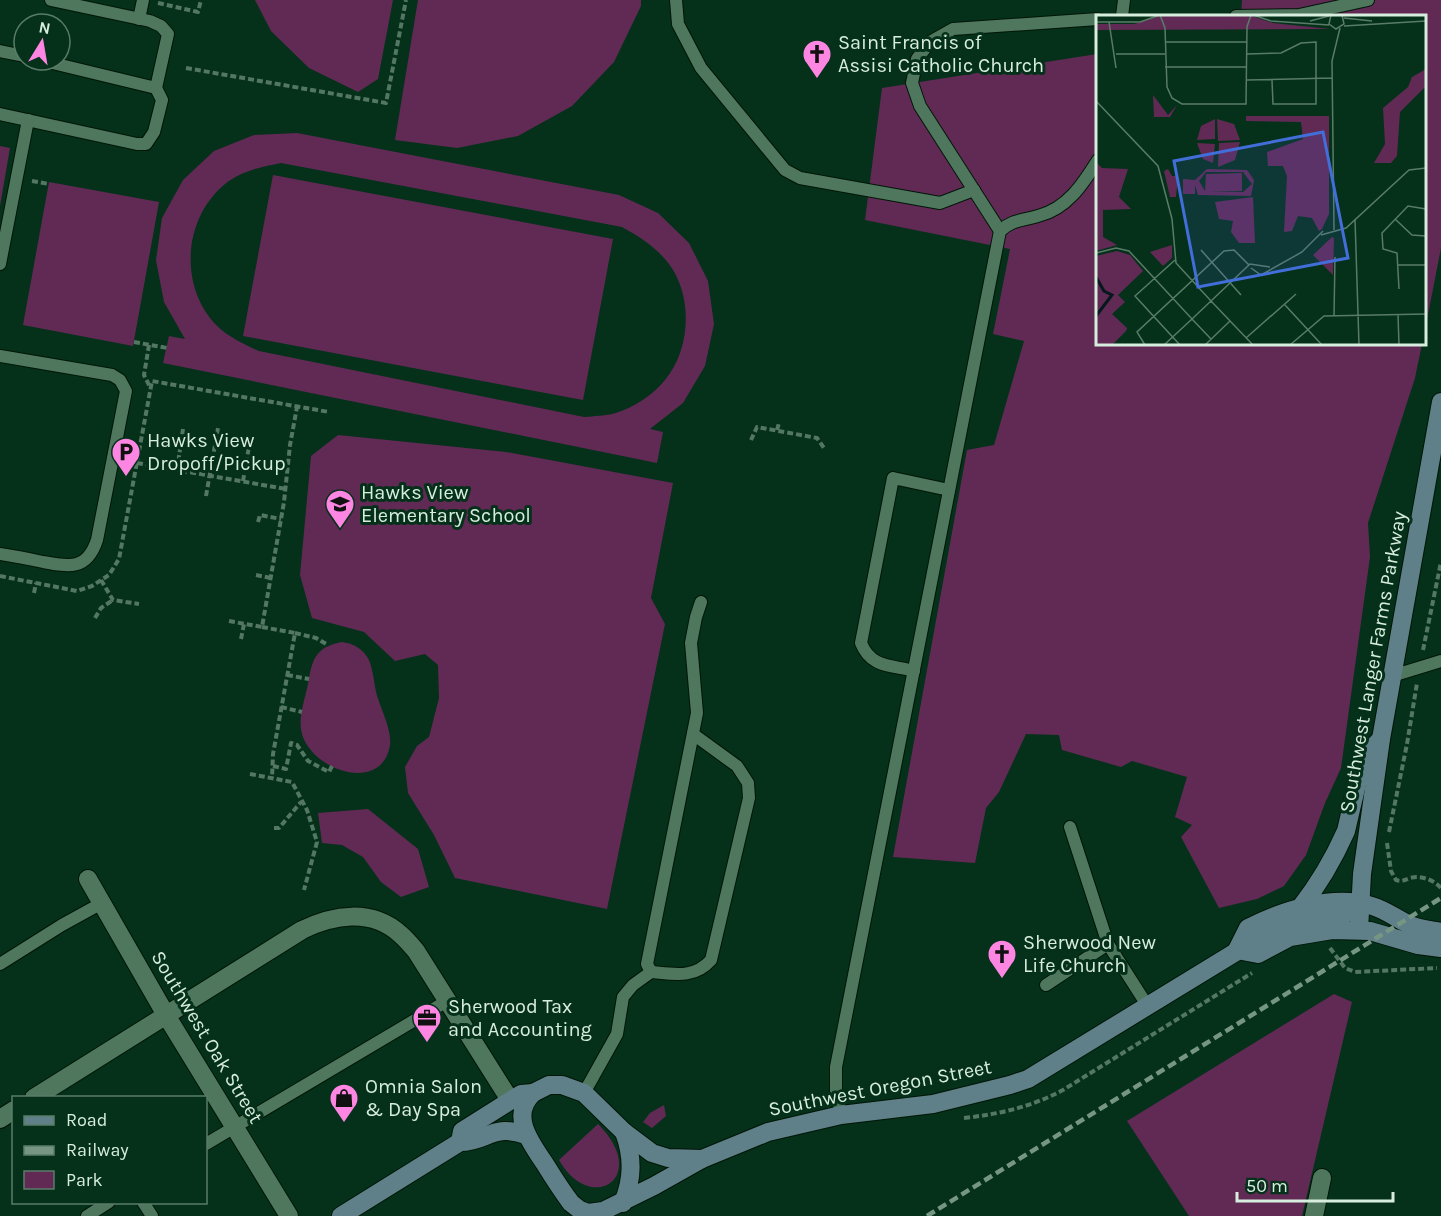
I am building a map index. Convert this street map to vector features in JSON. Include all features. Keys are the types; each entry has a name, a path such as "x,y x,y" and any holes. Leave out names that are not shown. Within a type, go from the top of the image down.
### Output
{"main road":[{"name":"Southwest Langer Farms Parkway","path":"1359,930 1363,866 1381,739 1441,402"},
{"path":"1300,908 1325,872 1341,842 1346,831 1363,758 1381,739"},
{"name":"Southwest Oregon Street","path":"592,1214 623,1203 702,1159 757,1136 841,1114 933,1104 1017,1083 1047,1067 1237,950 1248,928 1276,915 1300,908 1332,903 1360,904 1381,910 1413,926 1441,932"},
{"path":"1237,950 1282,926 1305,920 1342,917 1360,904"},
{"path":"1237,950 1258,954 1276,943 1304,934 1332,930 1359,930 1385,934 1418,945 1441,948"},
{"path":"460,1142 462,1131 510,1100 549,1085 562,1084 585,1093 645,1148 660,1156 676,1159 702,1159"},
{"path":"533,1093 525,1102 523,1111 523,1126 526,1135 572,1203 592,1214"},
{"path":"341,1216 460,1142 471,1142 489,1133 502,1130 526,1135"},
{"path":"623,1203 629,1186 632,1165 624,1131"}],"street":[{"name":"Southwest Oak Street","path":"88,879 166,1015 289,1216"},
{"path":"37,1096 311,925 341,916 362,917 383,923 399,933 416,951 510,1100"},
{"path":"1314,1216 1322,1178"}],"lane":[{"path":"0,114 136,144 146,144 154,132 162,100 156,88 168,34 161,26 139,19 51,0"},
{"path":"139,19 143,0"},
{"path":"676,0 678,24 701,68 785,170 800,178 940,203 974,190"},
{"path":"1122,15 1124,0"},
{"path":"1299,15 1368,0"},
{"path":"1000,231 920,106 912,83 917,59 930,42 953,29 1096,19"},
{"path":"72,68 156,88"},
{"path":"0,264 28,120"},
{"path":"841,1114 836,1090 836,1067 1000,231 1009,222 1041,216 1066,203 1096,163"},
{"path":"0,356 112,375 120,380 126,392 93,552 83,562 68,566 0,554"},
{"path":"914,671 878,663 866,655 861,643 863,631 893,478 949,490"},
{"path":"651,972 647,964 697,713 691,643 696,617 702,602"},
{"path":"1392,676 1441,661"},
{"path":"585,1093 617,1034 623,997 633,985 651,972 692,974 711,960 748,798 748,783 737,766 693,734"},
{"path":"1070,827 1108,944 1147,1005"},
{"path":"0,964 102,903"},
{"path":"1046,985 1108,944"},
{"path":"207,1143 447,1001"},
{"path":"87,1216 107,1204"}],"path":[{"path":"156,2 198,12 201,0"},
{"path":"186,68 386,103 406,0"},
{"path":"134,342 166,348"},
{"path":"149,345 144,375 151,389"},
{"path":"0,576 77,591 92,586 109,575 119,559 152,381 329,412"},
{"path":"262,627 282,519 290,445 297,407"},
{"path":"777,430 779,423"},
{"path":"751,440 757,426 817,438 824,448"},
{"path":"206,496 218,428"},
{"path":"177,470 183,429"},
{"path":"243,481 250,441 252,441"},
{"path":"137,463 286,489"},
{"path":"258,522 260,515 282,519"},
{"path":"1441,562 1387,844 1391,871 1396,880 1403,881 1411,877 1432,880 1441,888"},
{"path":"256,575 271,578"},
{"path":"101,580 113,600"},
{"path":"34,593 36,582"},
{"path":"95,618 101,608 113,600 139,604"},
{"path":"228,621 316,638 328,645"},
{"path":"241,639 244,624"},
{"path":"272,778 273,754 295,633"},
{"path":"287,675 309,679"},
{"path":"282,707 302,712"},
{"path":"273,766 286,769 291,743 297,745 308,761 329,772 332,766"},
{"path":"250,774 292,782 307,810 317,843 304,890"},
{"path":"274,828 279,828 301,802"},
{"path":"1331,949 1345,968 1355,972 1441,968"}],"green space":[{"path":"255,0 393,0 378,79 358,92 309,68 271,31"},
{"path":"418,0 641,0 641,6 614,62 572,106 518,136 457,148 395,140"},
{"path":"1242,0 1441,0 1441,248 1426,325 1426,15 1241,15"},
{"path":"1096,54 1096,345 1422,345 1415,378 1368,523 1370,557 1341,768 1306,855 1284,886 1257,899 1219,908 1181,837 1192,825 1175,817 1187,777 1132,761 1121,767 1062,750 1059,735 1026,734 999,792 986,808 975,863 893,857 967,450 994,445 1024,341 993,334 1010,249 865,220 882,88"},
{"path":"297,133 619,195 658,213 689,243 708,281 714,324 705,366 683,403 650,429 663,432 657,463 163,363 169,336 185,339 164,302 156,260 162,218 183,180 214,151 254,135","holes":["281,163 622,227 653,247 669,264 682,291 686,322 684,338 674,367 655,391 630,407 600,416 584,417 259,351 226,333 210,318 200,302 191,266 191,248 195,230 212,197 225,184 244,173"]},
{"path":"0,146 10,148 0,206"},
{"path":"273,175 613,239 583,400 243,336"},
{"path":"49,182 159,202 133,346 23,325"},
{"path":"338,435 506,452 673,483 651,598 665,624 607,909 455,878 434,835 408,793 405,767 417,746 429,737 439,698 438,665 425,654 395,661 364,632 312,618 300,575 311,456"},
{"path":"342,642 358,648 369,660 390,739 384,761 373,770 360,773 344,771 316,756 306,743 301,729 302,712 313,661 326,647"},
{"path":"368,809 418,849 429,887 401,897 381,882 363,857 342,845 322,843 318,813"},
{"path":"1334,994 1352,1002 1302,1216 1189,1216 1127,1121"},
{"path":"664,1105 666,1116 652,1128 643,1122 650,1113"},
{"path":"598,1124 613,1143 619,1160 617,1173 610,1183 599,1187 586,1185 572,1177 559,1160"}],"railway":[{"path":"927,1216 1441,898"}],"place":[{"name":"Saint Francis of Assisi Catholic Church","path":"817,80"},
{"name":"Hawks View Dropoff/Pickup","path":"126,478"},
{"name":"Hawks View Elementary School","path":"340,530"},
{"name":"Sherwood New Life Church","path":"1002,980"},
{"name":"Sherwood Tax and Accounting","path":"427,1044"},
{"name":"Omnia Salon & Day Spa","path":"344,1124"}]}
